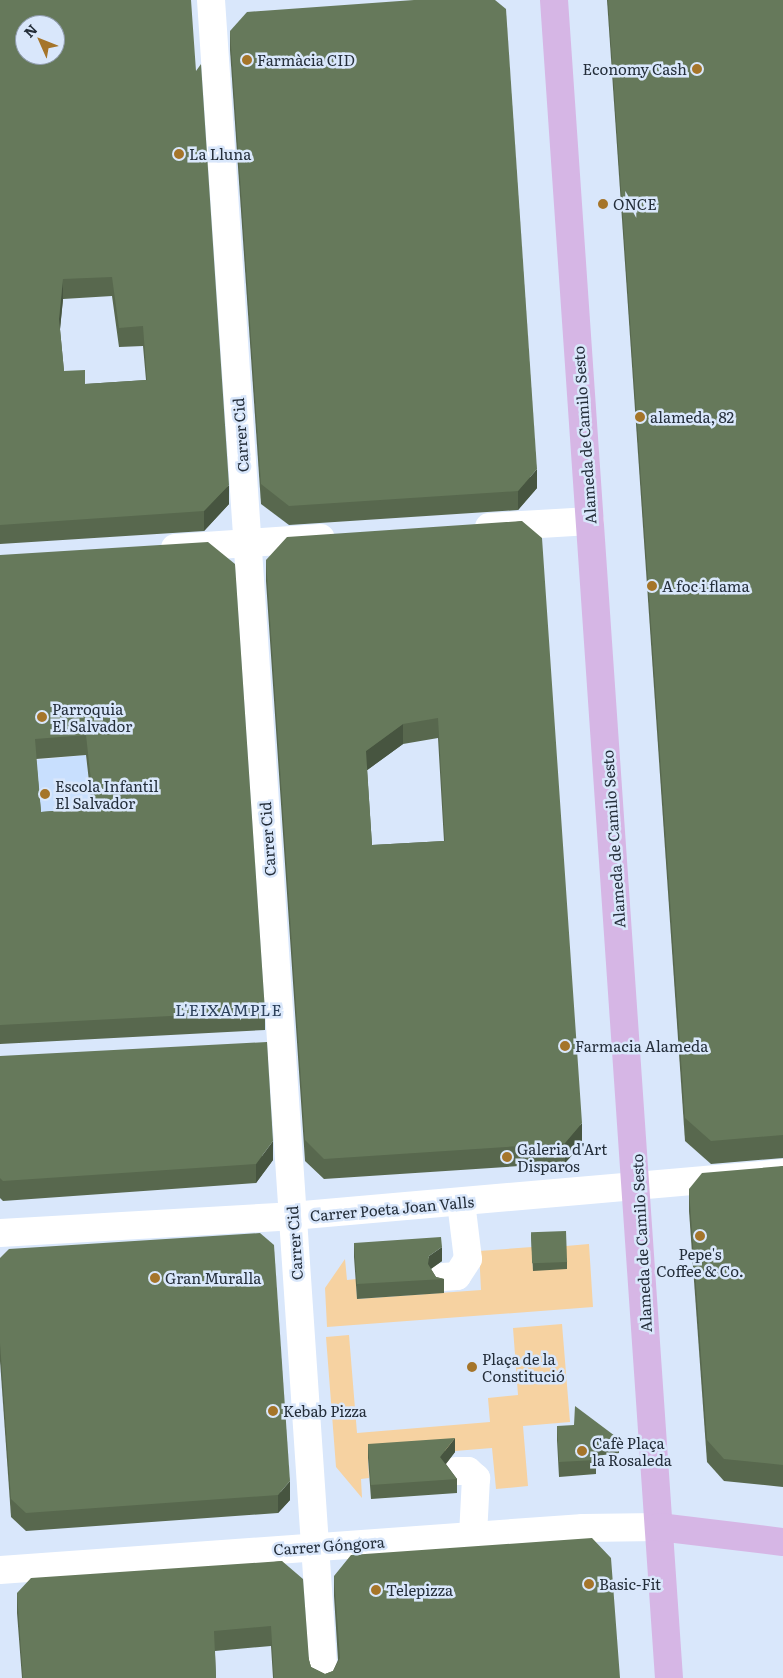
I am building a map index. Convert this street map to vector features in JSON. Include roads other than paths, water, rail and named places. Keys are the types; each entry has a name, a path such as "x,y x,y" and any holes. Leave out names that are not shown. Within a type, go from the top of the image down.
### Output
{"main road":[{"name":"Alameda de Camilo Sesto","path":"554,0 638,1186 670,1678"},
{"path":"659,1527 783,1542"}],"street":[{"name":"Carrer Cid","path":"211,0 324,1678"},
{"path":"460,529 590,521"},
{"path":"146,550 352,536"},
{"path":"251,1046 280,1044"},
{"name":"Carrer Poeta Joan Valls","path":"0,1233 292,1216 783,1173"},
{"path":"443,1277 457,1276 468,1259 460,1202"},
{"path":"456,1471 468,1471 476,1478 473,1536"},
{"name":"Carrer Góngora","path":"0,1570 616,1526 659,1527"}],"place":[{"name":"Farmàcia CID","path":"247,60"},
{"name":"Economy Cash","path":"697,69"},
{"name":"La Lluna","path":"179,154"},
{"name":"ONCE","path":"603,204"},
{"name":"alameda, 82","path":"640,417"},
{"name":"A foc i flama","path":"652,586"},
{"name":"Parroquia El Salvador","path":"42,717"},
{"name":"Escola Infantil El Salvador","path":"45,794"},
{"name":"Farmacia Alameda","path":"565,1046"},
{"name":"Galeria d'Art Disparos","path":"507,1157"},
{"name":"Pepe's Coffee & Co.","path":"700,1236"},
{"name":"Gran Muralla","path":"155,1278"},
{"name":"Plaça de la Constitució","path":"472,1367"},
{"name":"Kebab Pizza","path":"273,1411"},
{"name":"Cafè Plaça la Rosaleda","path":"582,1451"},
{"name":"Basic-Fit","path":"589,1584"},
{"name":"Telepizza","path":"376,1590"}],"district":[{"name":"L'EIXAMPLE","path":"229,1009"}]}
